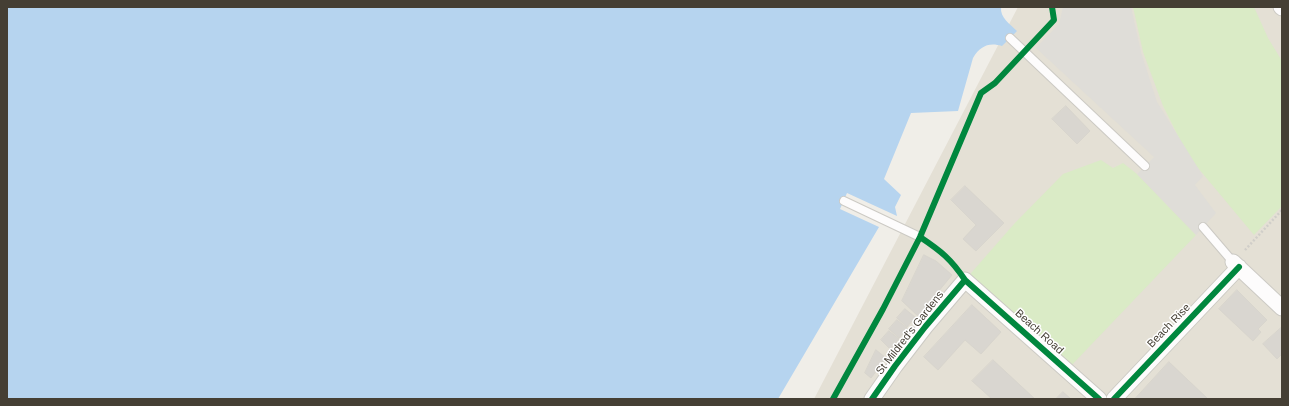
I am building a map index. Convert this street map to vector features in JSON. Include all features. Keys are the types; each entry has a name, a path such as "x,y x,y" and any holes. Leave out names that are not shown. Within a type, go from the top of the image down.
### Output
{"street":[{"path":"1236,265 1282,308"},
{"name":"Beach Rise","path":"1114,399 1236,265"},
{"name":"St Mildred's Gardens","path":"872,399 925,327 966,280"},
{"name":"Beach Road","path":"966,280 1099,399"}],"lane":[{"path":"1010,38 1145,166"},
{"path":"844,201 920,236"},
{"path":"1203,226 1236,265"}],"path":[{"path":"992,85 1054,17"},
{"path":"1236,265 1282,210"}],"shaded area":[{"path":"1018,7 1282,7 1282,399 814,399"},
{"path":"1063,7 1131,7 1141,52 1157,102 1203,176 1195,185 1216,213 1196,235 1137,174 1154,157 1036,48 1059,24"}],"green space":[{"path":"1133,7 1254,7 1268,38 1282,61 1282,206 1254,235 1188,156 1163,106 1143,52"},
{"path":"1101,160 1113,168 1123,163 1137,174 1196,235 1067,370 965,280 1014,224 1063,174"}],"water":[{"path":"7,7 1001,7 1004,18 1017,31 1002,46 993,44 985,46 979,50 973,58 958,111 911,113 884,179 901,195 895,207 897,216 847,193 840,209 879,227 778,399 7,399"}],"building":[{"path":"1066,106 1090,131 1077,144 1052,119"},
{"path":"965,186 1004,223 976,251 963,239 976,225 951,200"},
{"path":"924,255 936,261 952,275 918,316 902,301"},
{"path":"1237,290 1267,320 1258,329 1261,332 1253,341 1219,309"},
{"path":"972,305 1001,332 981,354 965,340 938,370 924,357"},
{"path":"905,309 915,317 907,327 897,318"},
{"path":"897,320 907,328 899,338 889,329"},
{"path":"1282,327 1282,354 1277,359 1263,344"},
{"path":"889,331 899,339 890,349 881,340"},
{"path":"876,350 886,358 871,378 865,373"},
{"path":"993,360 1035,399 992,399 972,381"},
{"path":"1169,362 1208,399 1135,399"},
{"path":"1063,392 1071,399 1056,399"}],"cycle path":[{"path":"833,399 883,309 920,237 981,93 995,83 1054,20 1052,7"},
{"path":"920,237 945,256 955,266 965,280 1099,399"},
{"path":"1114,399 1239,267"},
{"path":"872,399 925,327 965,280"}]}
